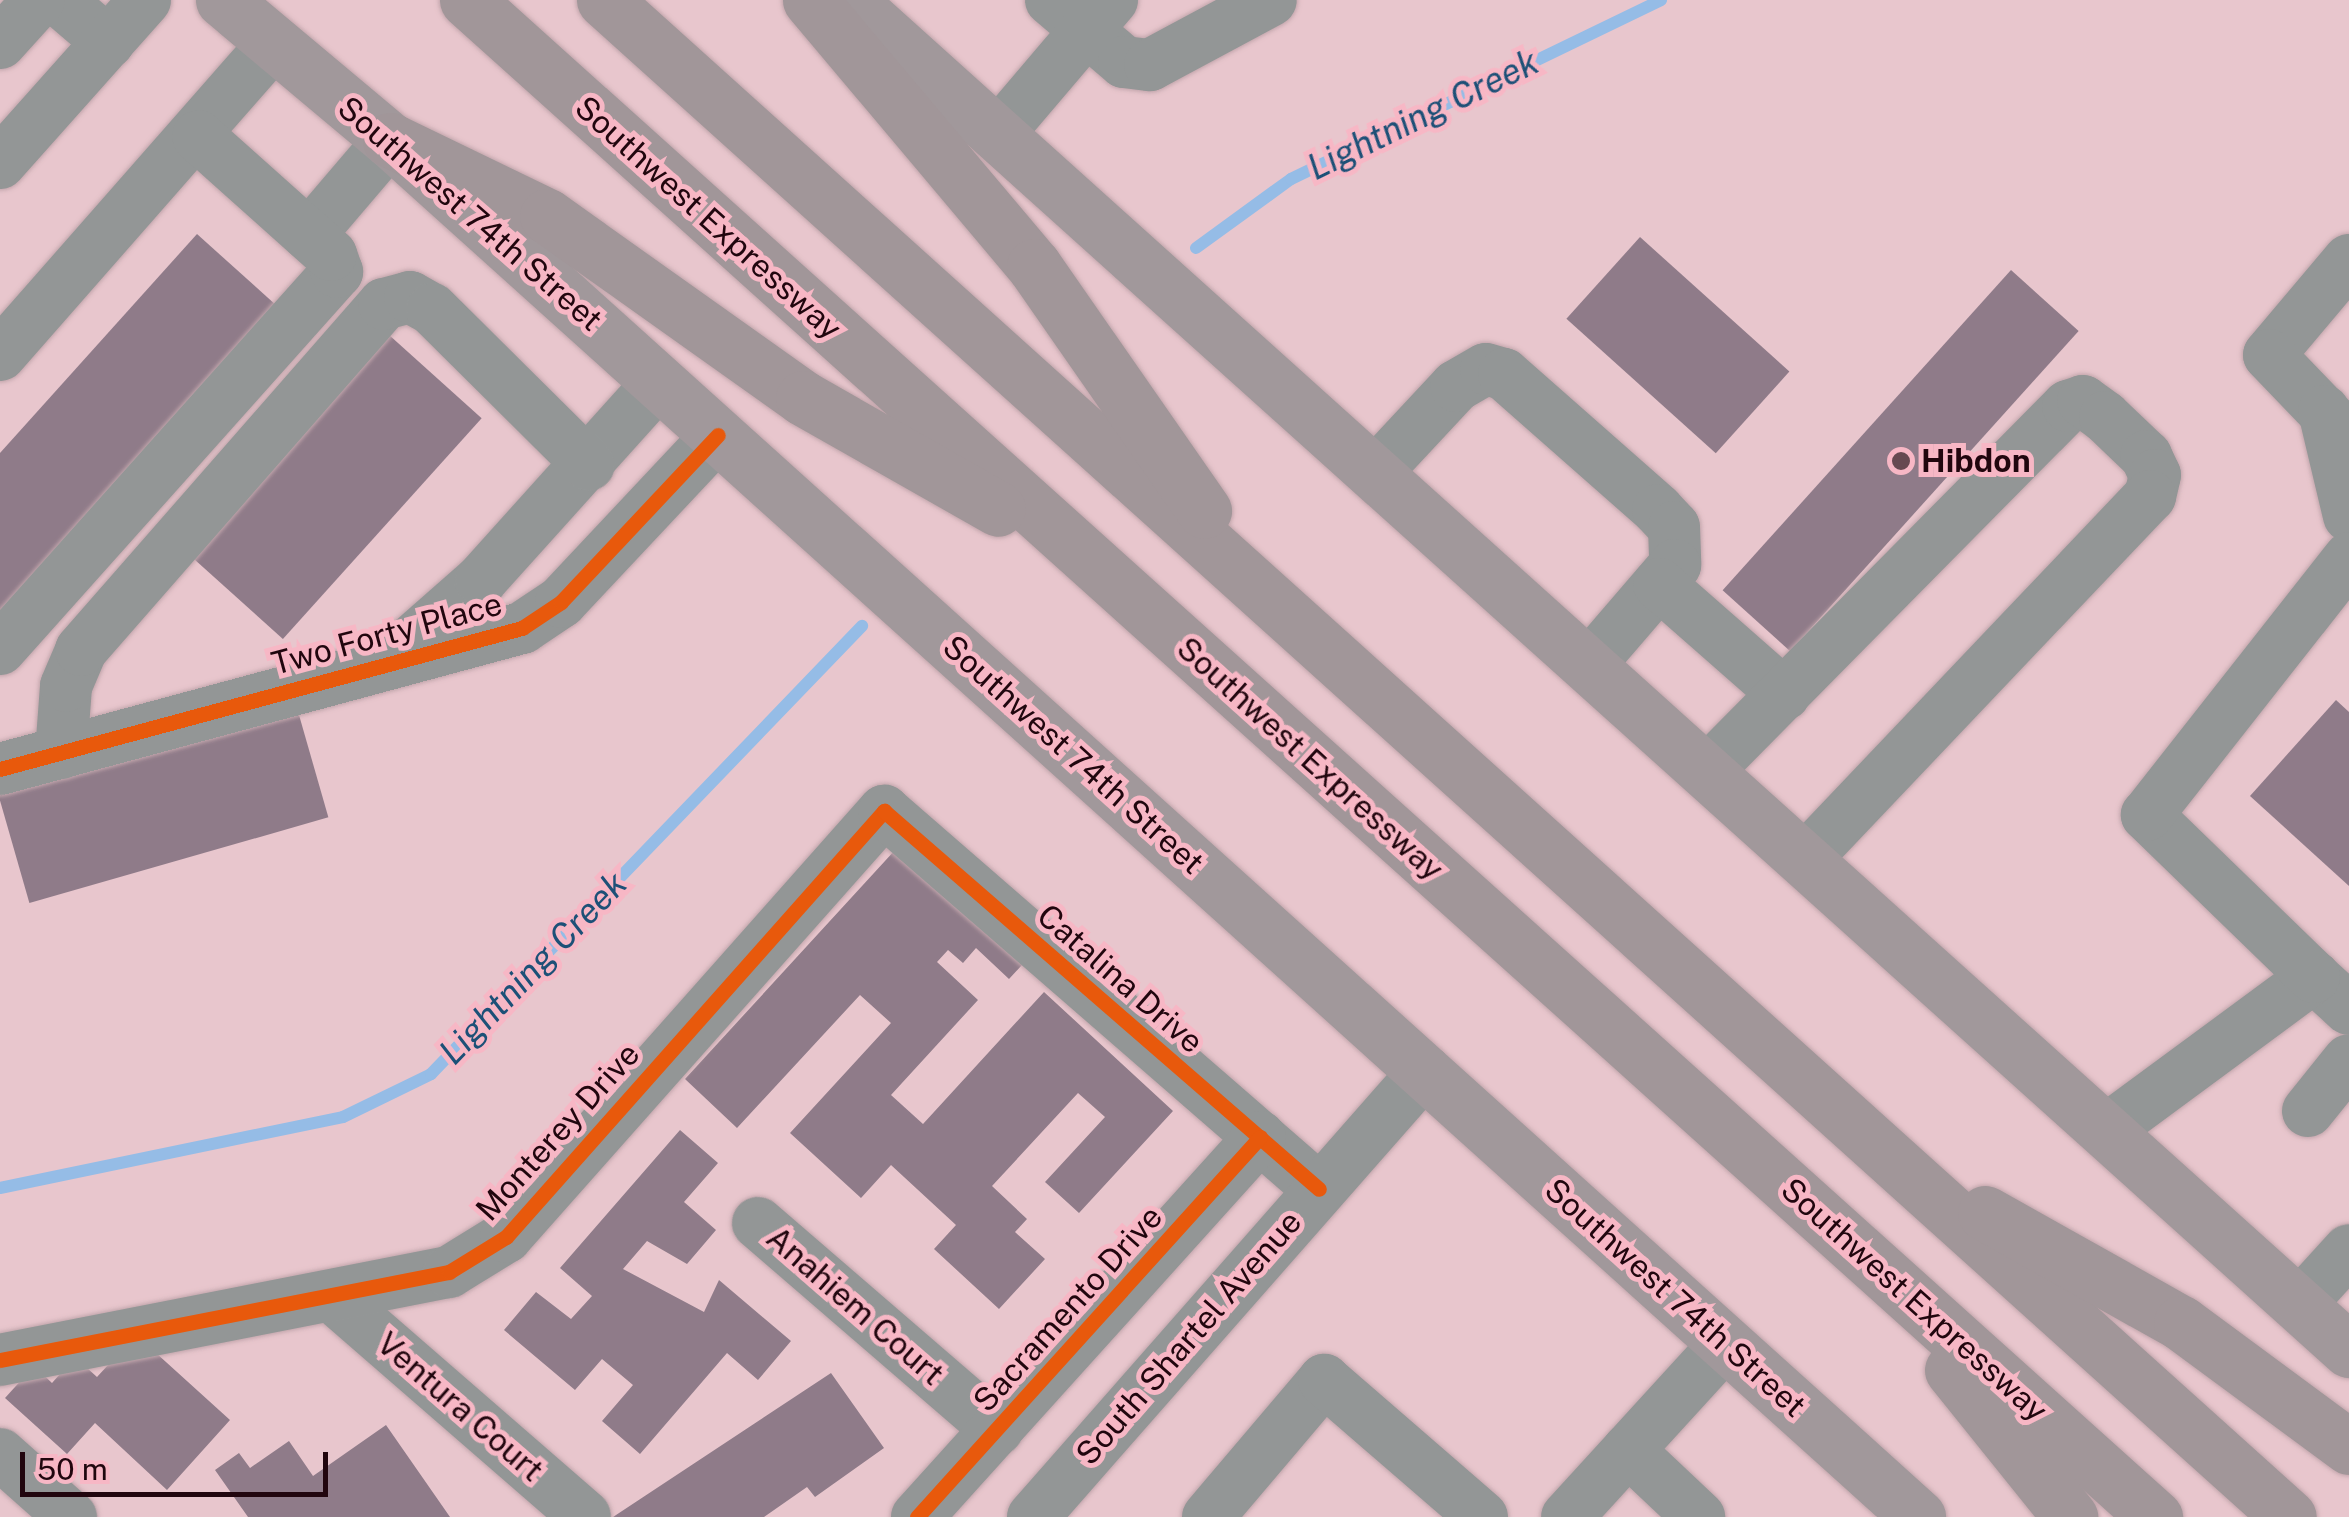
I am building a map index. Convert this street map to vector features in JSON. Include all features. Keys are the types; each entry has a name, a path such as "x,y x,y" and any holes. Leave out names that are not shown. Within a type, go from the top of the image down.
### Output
{"highway":[{"name":"Southwest Expressway","path":"467,0 2155,1517"},
{"path":"604,0 2288,1517"},
{"path":"810,0 1034,266 1257,588"},
{"path":"390,140 547,216 803,398 1087,560"},
{"path":"1895,1162 2181,1323 2349,1447"},
{"path":"1846,1239 2070,1517"}],"main road":[{"name":"Southwest 74th Street","path":"223,0 390,140 1918,1517"},
{"path":"848,0 2349,1350"}],"street":[{"path":"0,43 40,0"},
{"path":"59,0 108,42"},
{"path":"0,164 146,0"},
{"path":"998,134 1083,10 1124,62 1150,65 1271,0"},
{"path":"0,355 198,136 273,44"},
{"path":"0,649 337,272 331,255 198,136"},
{"path":"308,235 390,140"},
{"path":"2349,260 2270,355 2336,425 2349,516"},
{"path":"61,753 66,686 81,650 384,304 410,296 432,309 588,465"},
{"path":"1374,474 1456,386 1486,370 1504,374 1674,527 1675,565 1588,666"},
{"name":"Two Forty Place","path":"393,657 481,580 659,382"},
{"path":"1706,772 2083,401 2146,456 2156,475 2150,496 1804,860"},
{"name":"Two Forty Place","path":"0,769 393,657 522,628 561,602 718,435"},
{"path":"1659,584 1784,694"},
{"path":"2105,1131 2332,993 2147,814 2339,591"},
{"name":"Catalina Drive","path":"884,810 1319,1189"},
{"name":"Monterey Drive","path":"0,1360 335,1299 449,1272 506,1237 884,810"},
{"path":"2308,1111 2349,1060"},
{"name":"South Shartel Avenue","path":"1033,1517 1425,1071"},
{"name":"Sacramento Drive","path":"917,1517 1260,1137"},
{"name":"Anahiem Court","path":"758,1223 997,1429"},
{"path":"2299,1305 2349,1250"},
{"name":"Ventura Court","path":"335,1299 585,1516"},
{"path":"1566,1517 1725,1344"},
{"path":"1208,1517 1324,1380 1482,1517"},
{"path":"1628,1450 1698,1517"},
{"path":"0,1454 71,1517"}],"building":[{"path":"197,234 277,306 0,614 0,453"},
{"path":"1640,237 1789,371 1716,453 1566,319"},
{"name":"Hibdon","path":"2011,270 2079,331 1790,651 1723,590"},
{"path":"388,334 482,418 283,639 189,555"},
{"path":"2336,700 2349,712 2349,886 2250,796"},
{"path":"295,701 328,817 29,903 0,801 0,786"},
{"path":"907,837 1033,953 1009,979 976,948 963,963 948,950 937,962 978,1000 891,1095 923,1124 1044,992 1173,1111 1079,1213 1045,1182 1105,1117 1078,1093 992,1186 1027,1219 1015,1232 1045,1259 999,1309 934,1249 956,1225 891,1165 861,1198 790,1133 891,1023 860,995 737,1128 685,1079"},
{"path":"680,1130 718,1163 684,1202 716,1230 687,1264 647,1241 623,1269 704,1312 719,1280 791,1341 758,1380 727,1353 640,1454 602,1421 633,1385 602,1359 575,1390 504,1330 536,1292 571,1319 592,1296 560,1268"},
{"path":"145,1343 230,1420 167,1490 95,1423 67,1454 5,1398 34,1366 52,1383 75,1357 97,1377 120,1352"},
{"path":"831,1373 884,1448 815,1497 807,1487 764,1517 613,1517"},
{"path":"386,1425 450,1517 248,1517 215,1470 239,1453 250,1468 289,1441 313,1476"}],"waterway":[{"name":"Lightning Creek","path":"1196,248 1291,179 1661,0"},
{"name":"Lightning Creek","path":"0,1188 343,1117 431,1074 862,626"}],"cycle path":[{"path":"0,769 522,628 561,602 718,435"},
{"path":"0,1360 449,1272 506,1237 884,811 1319,1189"},
{"path":"917,1517 1260,1137"}],"place":[{"name":"Hibdon","path":"1901,461"}]}
